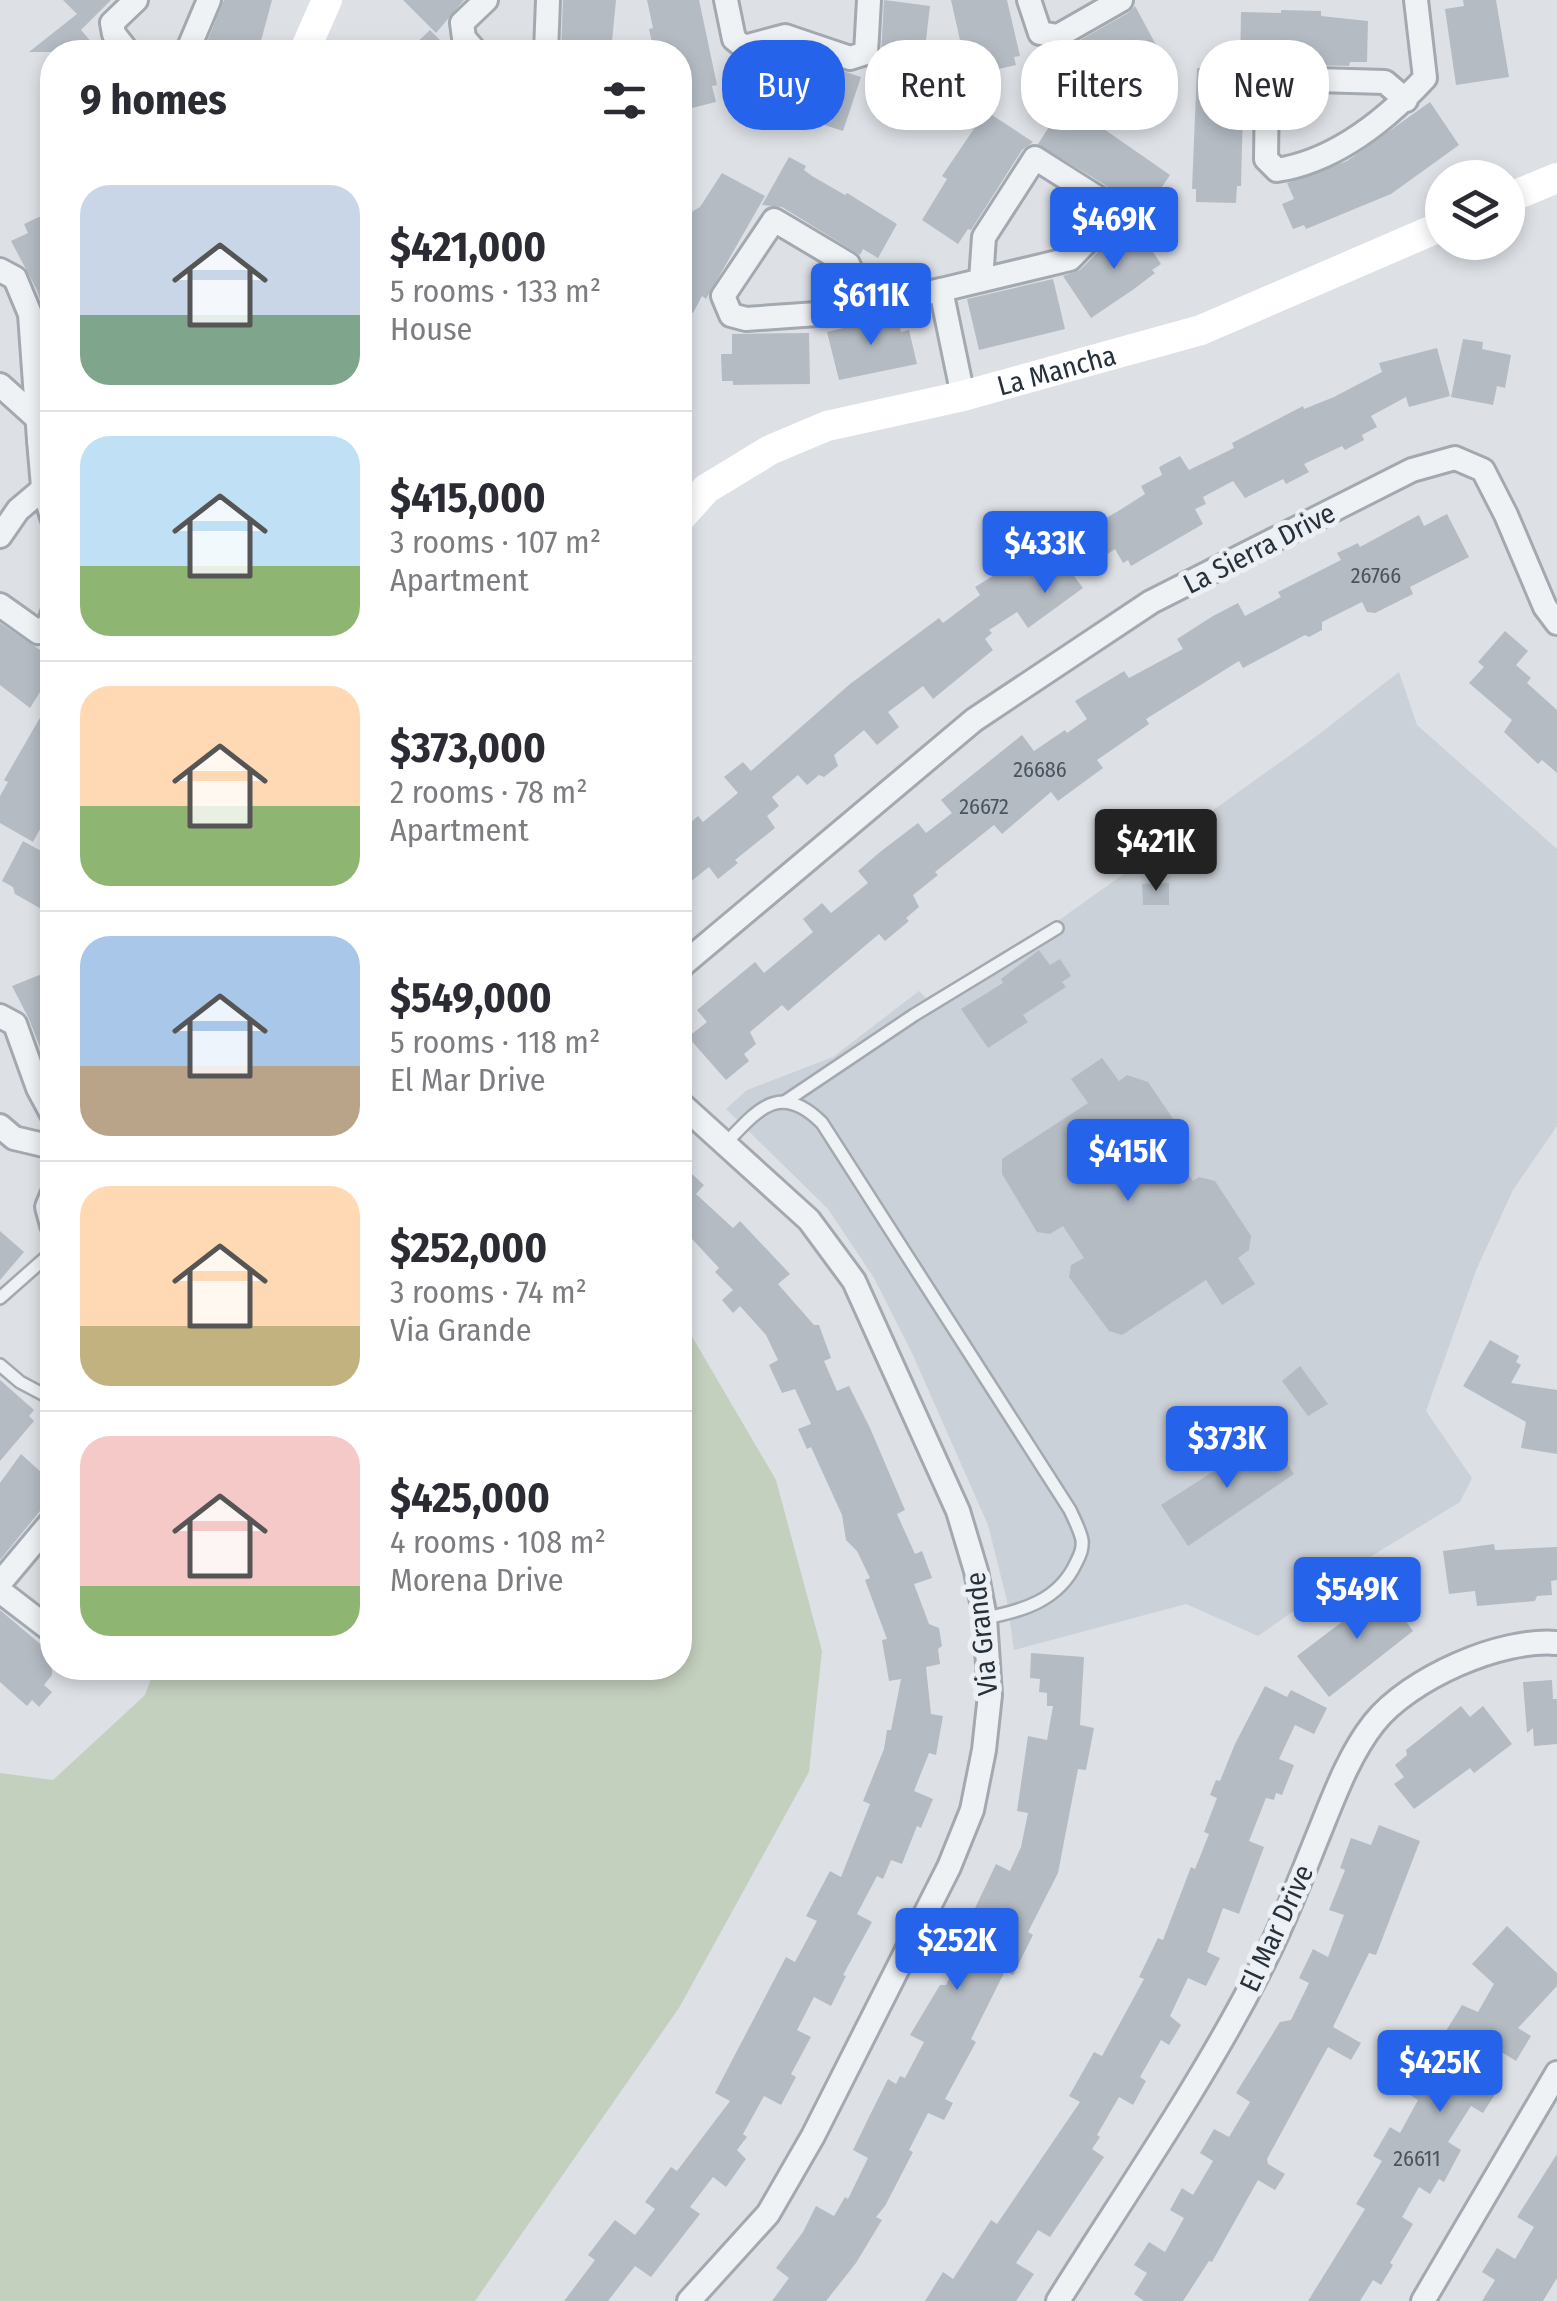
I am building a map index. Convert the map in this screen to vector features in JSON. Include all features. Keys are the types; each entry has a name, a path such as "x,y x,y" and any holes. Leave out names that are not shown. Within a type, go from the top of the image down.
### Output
{"street":[{"path":"119,40 112,23 136,0"},
{"path":"192,40 209,0"},
{"path":"309,40 327,0"},
{"path":"466,40 462,23 486,0"},
{"path":"546,40 548,0"},
{"path":"726,0 734,39 744,47 785,36 850,58 866,53 868,0"},
{"path":"1029,0 1040,33 1058,36 1121,0"},
{"path":"1406,100 1385,82 1282,79 1267,88 1266,158 1277,170 1302,166 1374,127 1406,100 1425,78 1416,0"},
{"path":"859,307 855,278 848,264 774,220 723,296 731,316 738,318 831,313 941,290 1070,259 1116,210 1035,158 984,238 981,280"},
{"path":"1525,191 1557,178"},
{"name":"La Mancha","path":"692,505 706,489 770,450 826,426 963,396 1201,330 1425,233"},
{"path":"0,270 14,278 30,314 40,399"},
{"path":"941,290 963,396"},
{"path":"0,385 40,429"},
{"name":"La Sierra Drive","path":"692,957 974,720 1110,626 1412,470 1456,458 1483,470 1553,609"},
{"path":"0,536 18,510 40,491"},
{"path":"0,606 40,631"},
{"path":"0,1016 14,1024 40,1092"},
{"name":"Via Grande","path":"689,2301 768,2214 814,2136 948,1867 972,1810 990,1695 985,1618 958,1511 854,1281 808,1220 692,1114"},
{"path":"0,1126 14,1138 40,1143"},
{"path":"0,1583 40,1535"},
{"path":"0,1592 40,1623"},
{"name":"El Mar Drive","path":"1058,2301 1255,1980 1284,1920 1343,1774 1375,1721 1421,1684 1472,1659 1534,1641 1557,1644"},
{"path":"1422,2301 1557,2073"}],"lane":[{"path":"724,1145 764,1106 786,1101 914,1015 1057,928"},
{"path":"786,1101 810,1112 822,1123 1076,1523 1082,1551 1069,1579 1037,1603 985,1618"},
{"path":"0,1298 40,1263"},
{"path":"0,1364 40,1393"}],"shaded area":[{"path":"1399,672 1417,725 1557,849 1557,1126 1513,1190 1477,1268 1426,1411 1472,1478 1460,1502 1375,1554 1258,1636 1186,1604 1014,1650 1007,1601 988,1525 912,1353 874,1278 828,1209 726,1109 747,1090 833,1057 919,991 926,998 1055,923 1314,738"}],"green space":[{"path":"692,1336 776,1480 822,1651 809,1772 679,2008 475,2301 0,2301 0,1773 53,1780 145,1695 151,1680 692,1680"}],"building":[{"path":"63,0 111,0 81,30 90,40 44,40 77,14"},
{"path":"224,0 272,0 261,40 208,40"},
{"path":"403,0 464,0 436,33"},
{"path":"563,0 616,0 612,40 561,40"},
{"path":"647,0 699,0 717,85 712,86 716,102 692,108 692,40 651,40 649,29 653,28"},
{"path":"884,0 930,6 926,40 882,40"},
{"path":"951,0 1007,0 1020,56 1014,57 1016,65 1001,68 1001,40 960,40"},
{"path":"1463,0 1496,0 1509,77 1456,85 1445,9 1464,6"},
{"path":"1135,6 1153,40 1080,40"},
{"path":"1321,11 1321,16 1368,21 1367,62 1329,65 1329,40 1240,40 1241,12"},
{"path":"430,30 440,40 420,40"},
{"path":"1198,68 1198,130 1242,130 1241,186 1237,186 1236,203 1196,202 1196,189 1192,189"},
{"path":"845,72 861,77 845,125"},
{"path":"1430,102 1459,145 1438,160 1425,160 1425,170 1391,194 1306,229 1304,225 1293,229 1282,204 1294,199 1287,183 1347,161"},
{"path":"1001,121 1033,142 1022,150 958,244 922,220 947,179 942,176 973,130 1001,130"},
{"path":"1047,130 1105,130 1170,175 1143,215 1131,208 1125,197 1038,144"},
{"path":"789,157 806,166 804,170 812,176 897,224 878,258 863,249 860,255 782,207 762,205"},
{"path":"722,173 765,196 706,299 702,296 693,313 692,213"},
{"path":"40,217 40,300 11,241 28,233 24,224"},
{"path":"1135,225 1161,264 1152,270 1155,273 1091,318 1063,276 1080,270"},
{"path":"1053,279 1065,329 979,350 967,299"},
{"path":"897,315 901,332 909,330 917,364 839,380 827,332"},
{"path":"809,333 810,384 733,385 733,381 722,381 721,354 732,354 732,334"},
{"path":"1463,339 1483,342 1482,349 1511,355 1505,388 1497,386 1493,405 1451,397"},
{"path":"1437,348 1450,396 1409,407 1406,397 1371,416 1377,427 1362,435 1364,440 1304,464 1309,472 1286,484 1283,479 1245,498 1233,481 1203,497 1206,504 1195,509 1203,524 1131,566 1128,560 1123,563 1115,549 1074,576 1083,588 1028,628 1017,612 989,630 992,633 985,639 993,650 933,699 923,686 888,712 899,727 877,745 864,730 834,755 838,766 824,777 819,775 807,785 798,775 772,797 779,806 767,816 775,828 718,879 709,867 692,880 692,821 698,816 703,822 738,793 724,777 743,762 751,771 850,684 939,618 943,623 980,595 975,587 1001,571 995,562 1010,553 1015,561 1070,525 1077,535 1145,494 1141,486 1162,475 1159,467 1180,456 1189,470 1303,406 1304,409 1334,397 1382,372 1379,363"},
{"path":"1447,514 1469,557 1410,587 1413,594 1375,613 1367,612 1362,602 1322,622 1322,630 1309,637 1305,635 1243,668 1239,661 1146,719 1149,724 1097,760 1103,768 1058,801 1051,792 1002,834 994,825 935,872 938,875 913,895 919,907 906,918 909,921 885,941 879,934 788,1011 782,1005 750,1032 756,1044 744,1054 749,1061 726,1080 692,1042 692,1034 707,1022 697,1010 755,962 764,973 813,932 803,919 822,903 831,913 868,883 858,871 918,823 926,833 952,813 941,800 1022,735 1034,751 1087,719 1075,701 1124,671 1129,678 1183,649 1177,639 1213,616 1238,603 1245,616 1281,597 1278,592 1341,560 1337,553 1358,543 1360,547 1419,515 1424,526"},
{"path":"0,623 40,650 40,692 30,708 0,685"},
{"path":"1505,631 1528,651 1516,665 1531,678 1527,683 1557,710 1557,773 1542,760 1538,764 1504,732 1512,720 1469,683 1484,667 1478,662"},
{"path":"40,718 40,829 33,842 0,823 0,796 8,782 4,780"},
{"path":"23,841 40,850 40,908 15,894 13,887 2,881"},
{"path":"1169,883 1169,905 1143,905 1142,884"},
{"path":"1039,950 1050,965 1060,959 1071,976 1062,982 1066,987 1023,1015 1028,1022 988,1048 961,1009 1003,983 1001,979"},
{"path":"40,975 40,1047 29,1019 12,986"},
{"path":"1102,1058 1119,1081 1127,1075 1148,1082 1182,1132 1172,1137 1179,1148 1173,1152 1193,1181 1199,1177 1215,1181 1251,1236 1249,1250 1238,1258 1255,1284 1222,1305 1206,1280 1122,1335 1109,1331 1069,1277 1071,1265 1084,1258 1063,1226 1050,1234 1037,1232 1002,1174 1002,1159 1088,1103 1071,1079"},
{"path":"692,1174 704,1185 696,1194 733,1228 740,1221 790,1274 778,1284 814,1325 819,1325 831,1358 824,1361 837,1391 849,1386 905,1510 897,1514 915,1554 922,1551 932,1578 914,1584 929,1624 939,1628 940,1664 926,1667 931,1714 943,1716 936,1755 929,1753 914,1791 933,1799 902,1864 891,1860 883,1879 877,1876 857,1914 872,1922 843,1975 846,1976 831,2006 814,1997 797,2030 811,2037 791,2074 796,2077 781,2105 764,2096 743,2134 747,2137 737,2150 746,2159 726,2187 713,2177 690,2207 700,2214 651,2277 635,2266 608,2301 564,2301 595,2260 588,2255 615,2220 635,2235 655,2209 645,2202 671,2167 677,2171 730,2101 715,2093 786,1957 795,1962 817,1921 806,1916 830,1871 841,1877 870,1804 863,1801 884,1749 887,1730 891,1730 901,1679 889,1681 882,1640 887,1639 865,1580 870,1578 857,1551 846,1540 842,1515 811,1447 807,1449 798,1429 811,1424 795,1389 782,1393 769,1365 778,1360 766,1335 740,1306 733,1313 722,1300 733,1290 715,1272 719,1268 692,1239"},
{"path":"0,1231 24,1252 0,1280"},
{"path":"1490,1340 1519,1356 1516,1362 1521,1365 1511,1383 1557,1390 1557,1454 1521,1448 1526,1422 1463,1386"},
{"path":"1300,1366 1328,1404 1308,1416 1282,1381"},
{"path":"0,1380 34,1410 29,1416 34,1421 0,1461"},
{"path":"1269,1436 1294,1474 1188,1546 1161,1505"},
{"path":"21,1454 40,1471 40,1511 0,1560 0,1483"},
{"path":"1494,1544 1495,1550 1557,1547 1557,1580 1551,1581 1552,1595 1537,1596 1535,1601 1477,1606 1475,1591 1449,1594 1443,1551"},
{"path":"1388,1587 1411,1616 1405,1620 1413,1631 1329,1697 1297,1656"},
{"path":"0,1610 40,1644 40,1680 48,1680 44,1685 52,1692 39,1707 32,1700 27,1706 0,1682"},
{"path":"1031,1653 1084,1657 1080,1725 1094,1728 1086,1770 1078,1769 1058,1873 1028,1932 1033,1935 1013,1975 1005,1971 971,2039 976,2042 945,2099 953,2103 944,2120 928,2113 909,2150 913,2152 876,2217 882,2220 856,2263 826,2301 772,2301 789,2278 776,2268 803,2232 816,2206 834,2216 845,2197 848,2199 868,2158 853,2150 870,2115 888,2079 896,2084 900,2076 905,2078 924,2042 910,2035 940,1985 946,1985 953,1971 963,1976 985,1934 967,1925 996,1864 1010,1871 1021,1847 1028,1813 1017,1811 1028,1736 1047,1740 1053,1706 1047,1706 1047,1693 1039,1692 1040,1679 1030,1678"},
{"path":"1552,1680 1553,1699 1557,1699 1557,1744 1534,1746 1533,1728 1527,1733 1523,1682"},
{"path":"1265,1686 1287,1697 1291,1690 1327,1708 1314,1734 1295,1725 1279,1759 1294,1765 1282,1795 1276,1793 1274,1800 1266,1798 1249,1841 1264,1847 1239,1914 1223,1908 1207,1952 1220,1958 1206,1986 1188,1978 1170,2016 1181,2025 1169,2045 1161,2040 1140,2077 1146,2081 1133,2105 1119,2097 1097,2135 1100,2137 1092,2149 1104,2157 1050,2237 1038,2230 1016,2263 1034,2274 1016,2301 925,2301 943,2272 953,2279 991,2220 997,2224 1080,2102 1069,2096 1094,2052 1102,2056 1144,1979 1139,1977 1158,1938 1163,1940 1191,1867 1195,1869 1209,1834 1204,1832 1217,1798 1210,1795 1216,1780 1220,1781"},
{"path":"1461,1706 1470,1717 1483,1706 1512,1744 1474,1773 1470,1768 1414,1809 1394,1784 1404,1777 1395,1765 1407,1755 1406,1750"},
{"path":"1379,1825 1420,1841 1376,1955 1369,1953 1333,2027 1361,2043 1351,2060 1328,2047 1267,2159 1268,2164 1285,2174 1275,2190 1258,2180 1212,2262 1209,2261 1183,2301 1144,2301 1134,2294 1147,2273 1134,2265 1149,2242 1165,2252 1184,2218 1170,2210 1182,2188 1193,2195 1213,2161 1200,2153 1214,2129 1229,2137 1250,2102 1236,2093 1280,2022 1291,2020 1309,1983 1299,1978 1313,1949 1328,1957 1344,1915 1329,1910 1345,1870 1340,1868 1351,1838 1371,1845"},
{"path":"1507,1926 1557,1973 1557,1986 1518,2028 1531,2036 1516,2061 1500,2051 1481,2081 1497,2091 1483,2113 1471,2106 1448,2142 1461,2150 1444,2182 1439,2179 1430,2194 1419,2187 1402,2217 1413,2224 1381,2285 1373,2280 1360,2301 1308,2301 1365,2209 1356,2204 1382,2161 1373,2156 1390,2127 1400,2133 1418,2100 1410,2095 1422,2075 1433,2082 1453,2049 1441,2039 1462,2005 1478,2012 1494,1984 1472,1964"},
{"path":"1557,2154 1557,2278 1543,2301 1482,2301 1495,2280 1482,2272 1497,2248 1515,2259 1534,2227 1517,2217"}]}
